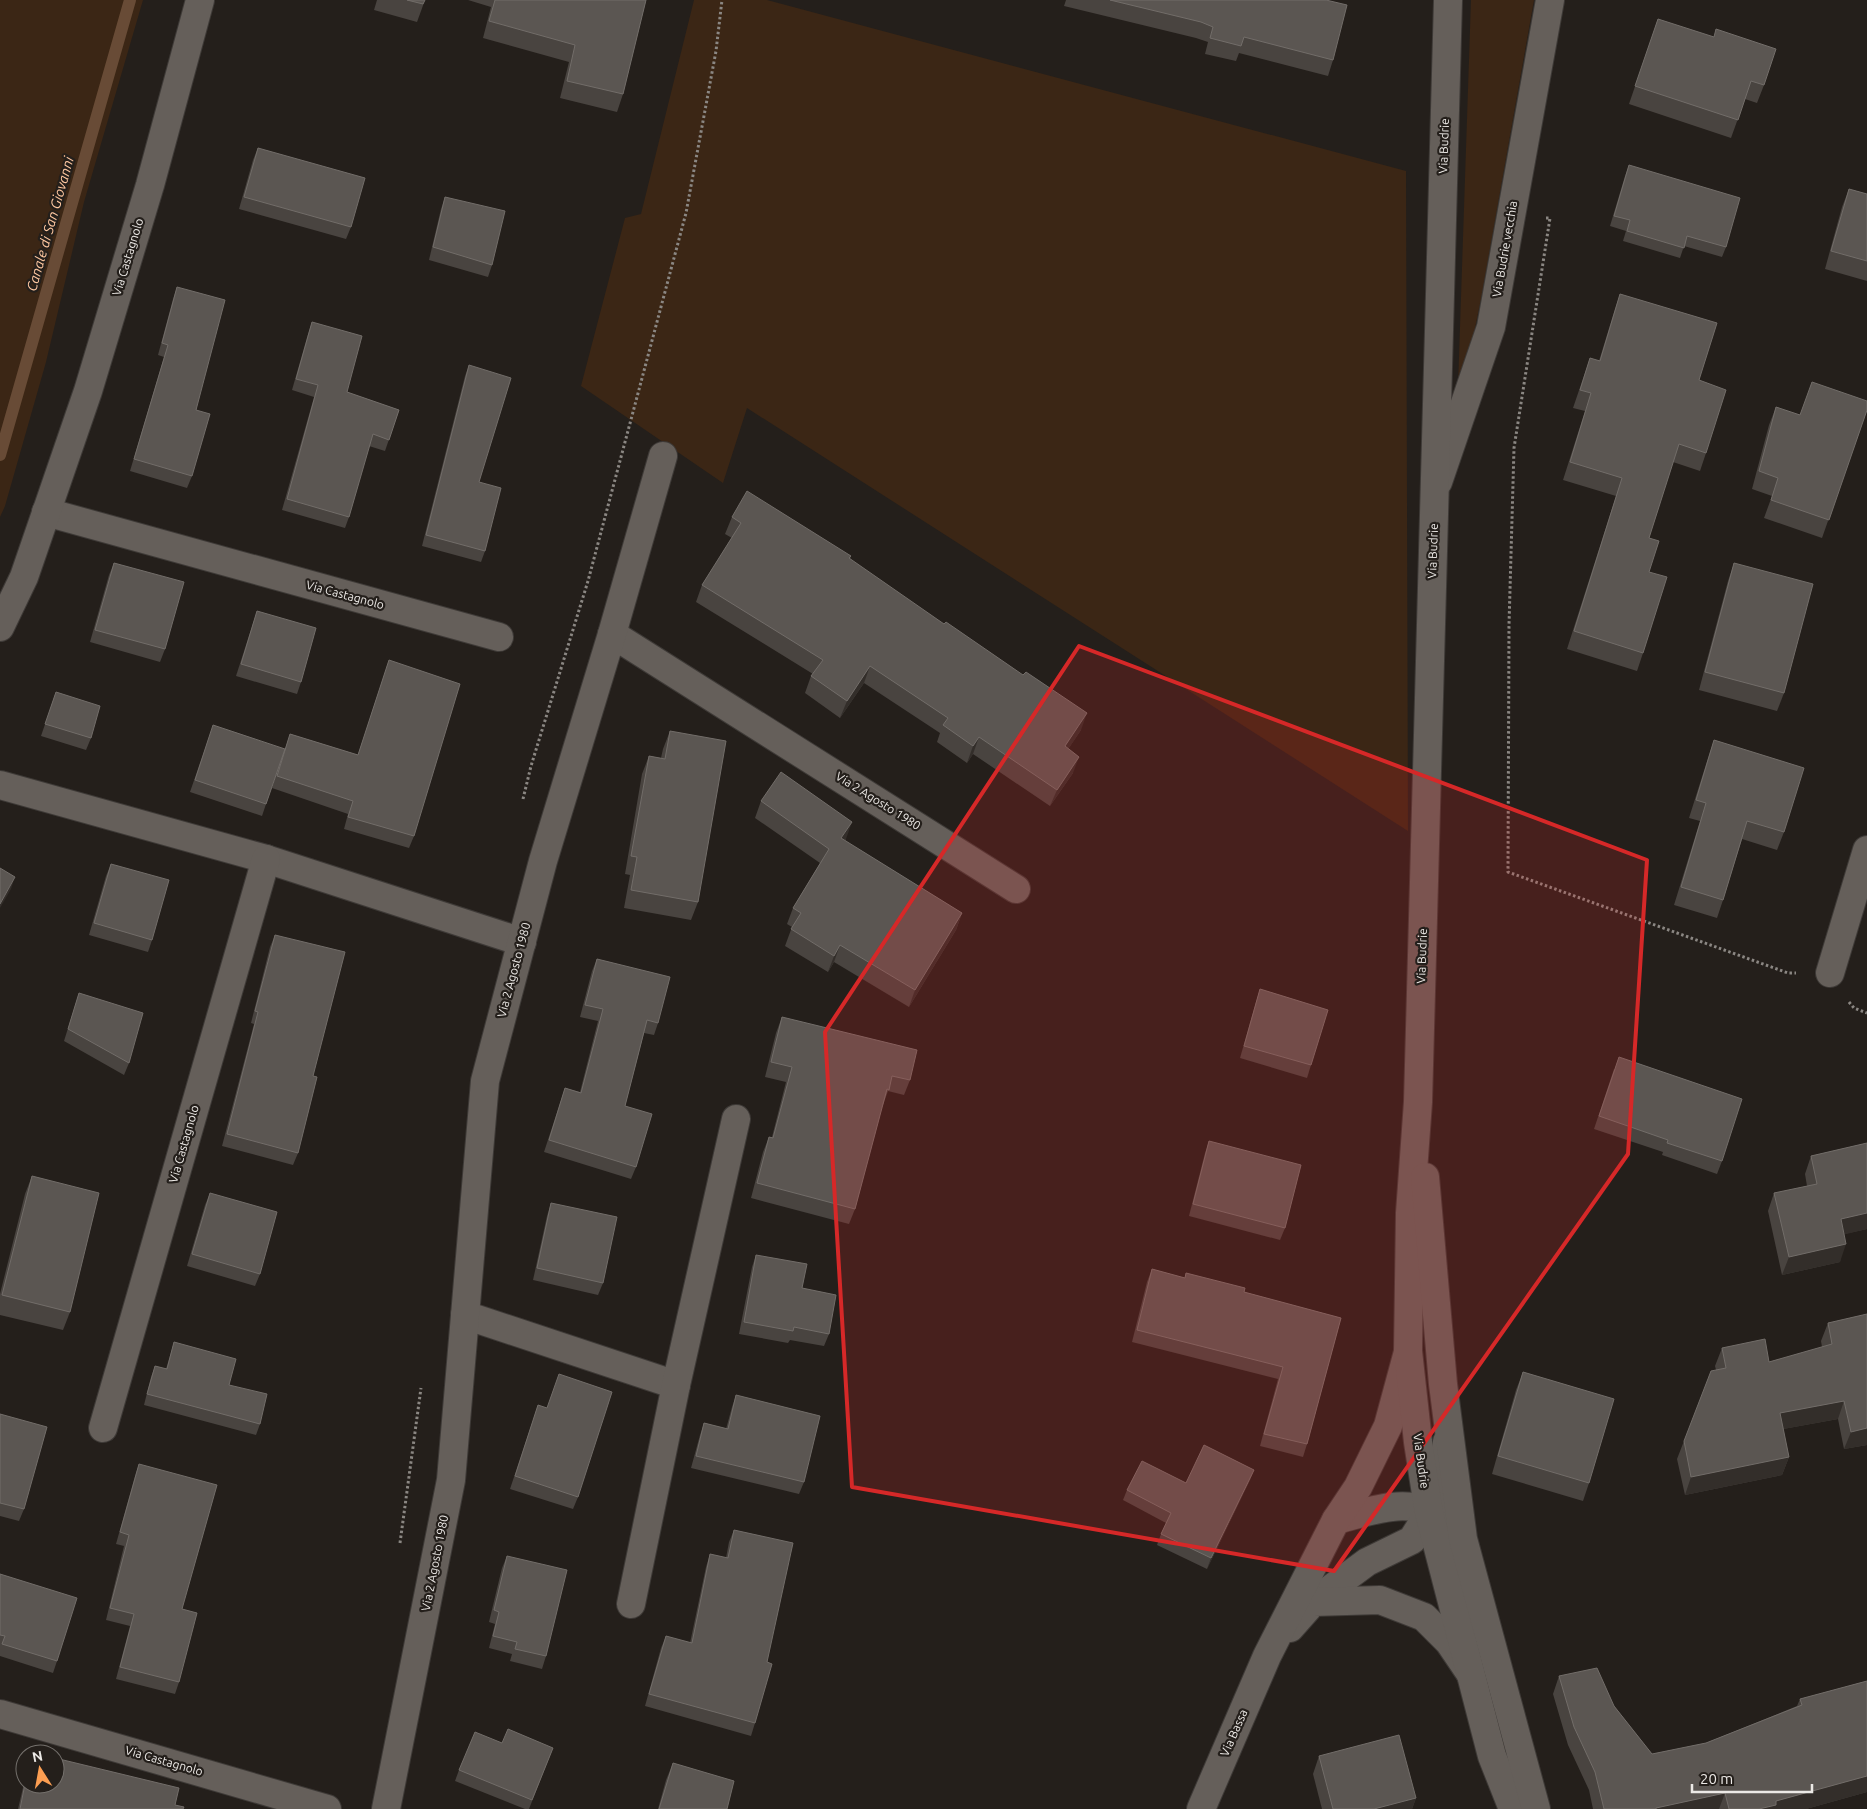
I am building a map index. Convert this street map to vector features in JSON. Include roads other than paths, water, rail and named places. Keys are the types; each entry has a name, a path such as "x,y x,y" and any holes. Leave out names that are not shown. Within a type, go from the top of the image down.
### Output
{"street":[{"name":"Via Castagnolo","path":"0,627 24,577 99,353 150,184 200,0"},
{"name":"Via Budrie","path":"1448,0 1418,1102 1410,1213 1408,1351 1429,1512 1492,1756 1513,1809"},
{"name":"Via Budrie vecchia","path":"1434,492 1491,327 1550,0"},
{"name":"Via 2 Agosto 1980","path":"386,1809 451,1480 485,1081 543,861 612,634 663,456"},
{"name":"Via Castagnolo","path":"46,512 499,638"},
{"name":"Via 2 Agosto 1980","path":"612,634 1016,889"},
{"path":"0,785 266,859 522,942"},
{"path":"1830,973 1867,850"},
{"name":"Via Castagnolo","path":"102,1428 266,859"},
{"name":"Via Budrie","path":"1418,1102 1448,1429 1463,1539 1536,1809"},
{"path":"631,1604 676,1385 736,1119"},
{"path":"465,1315 676,1385"},
{"path":"1267,1656 1336,1520 1358,1487 1388,1426 1408,1351"},
{"path":"1267,1656 1313,1602 1367,1562 1412,1540 1429,1512 1441,1485 1448,1429"},
{"path":"1336,1520 1384,1508 1408,1507 1429,1512 1450,1534 1472,1574"},
{"path":"1313,1602 1380,1600 1424,1617 1448,1642 1472,1676"},
{"name":"Via Bassa","path":"1201,1809 1267,1656"},
{"name":"Via Castagnolo","path":"0,1714 327,1809"}],"waterway":[{"name":"Canale di San Giovanni","path":"0,455 130,0"}]}
